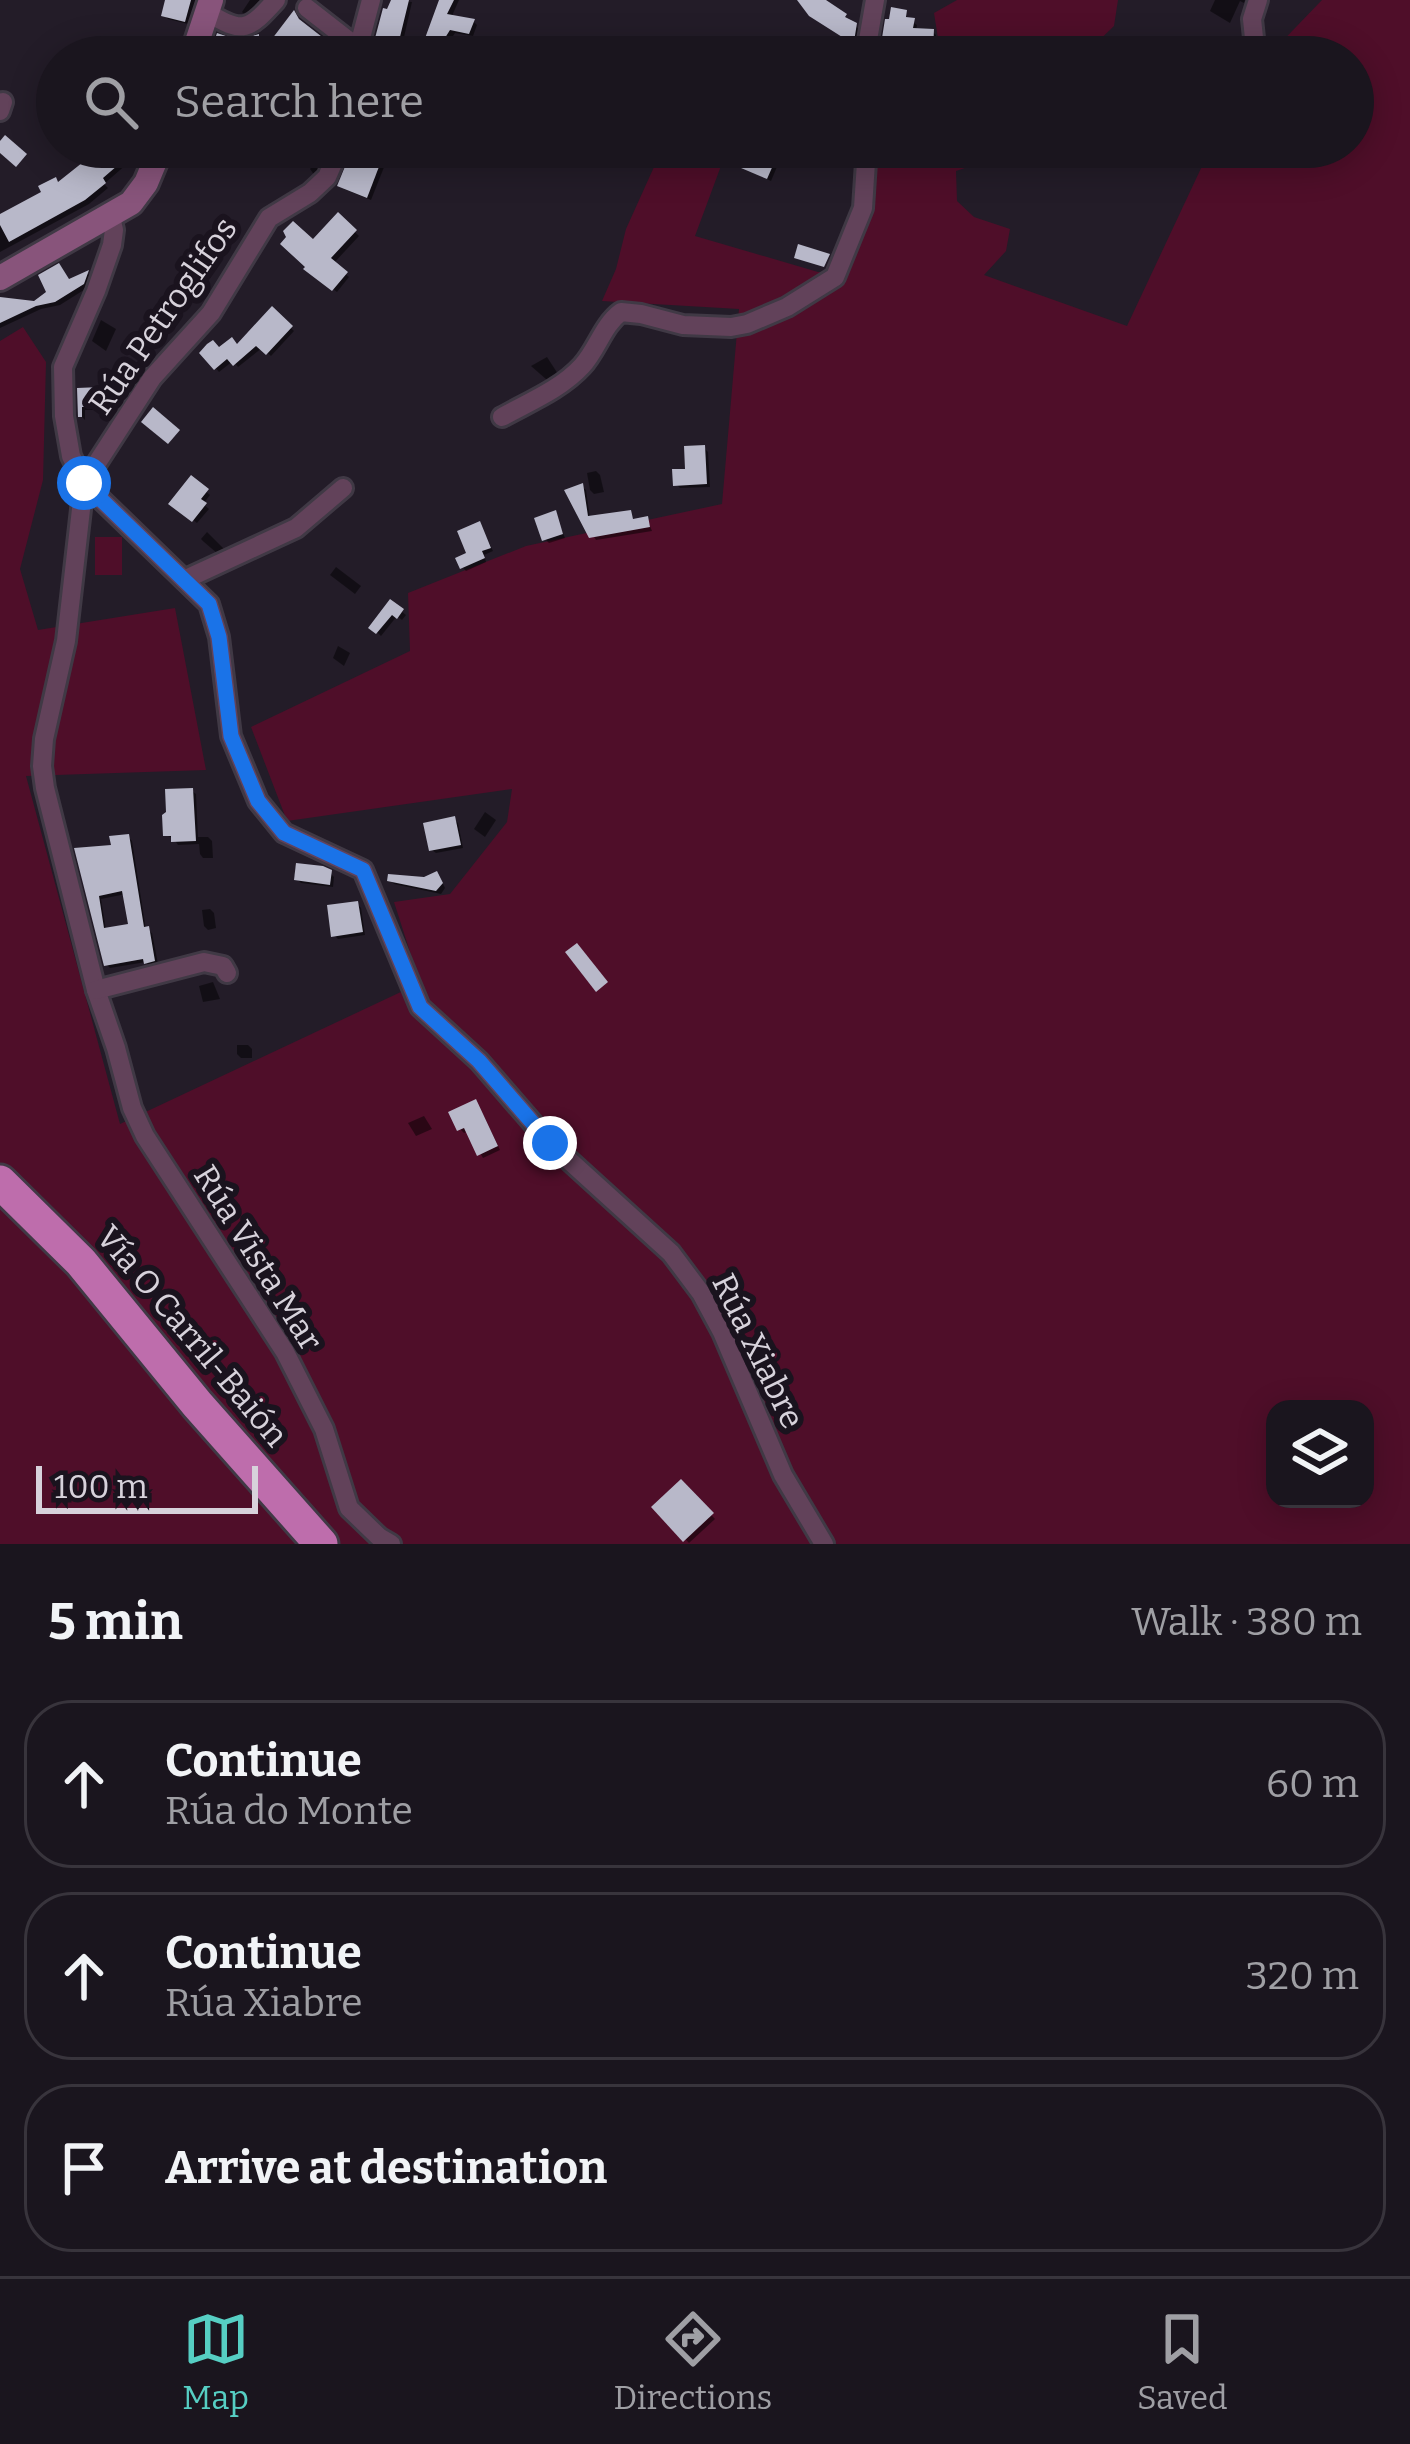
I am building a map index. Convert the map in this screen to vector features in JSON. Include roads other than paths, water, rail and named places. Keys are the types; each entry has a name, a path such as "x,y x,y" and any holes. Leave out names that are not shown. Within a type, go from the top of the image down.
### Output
{"highway":[{"name":"Vía O Carril-Baión","path":"0,1182 81,1262 197,1404 321,1544"}],"street":[{"path":"199,36 209,6 234,28 242,28 256,22 276,0"},
{"path":"361,36 371,0"},
{"path":"869,36 875,0"},
{"path":"1254,36 1252,19 1258,0"},
{"path":"308,8 339,36"},
{"path":"0,278 131,203 152,168"},
{"name":"Rúa Petroglifos","path":"84,483 152,378 211,313 269,218 310,194 331,168"},
{"path":"502,417 566,381 585,364 621,312 683,325 731,327 787,307 835,277 863,208 866,168"},
{"name":"Rúa Petroglifos","path":"84,483 71,456 63,367 112,245 111,217"},
{"name":"Rúa Xiabre","path":"84,483 209,604 219,637 231,736 258,801 284,833 363,870 420,1007 479,1061 550,1143 671,1253 701,1293 783,1474 824,1544"},
{"name":"Rúa Vista Mar","path":"84,483 67,641 47,720 42,766 96,990 145,1136 285,1352 324,1429 350,1508 391,1544"},
{"path":"186,579 296,528 343,488"},
{"path":"96,990 204,962 224,966 227,973"}]}
